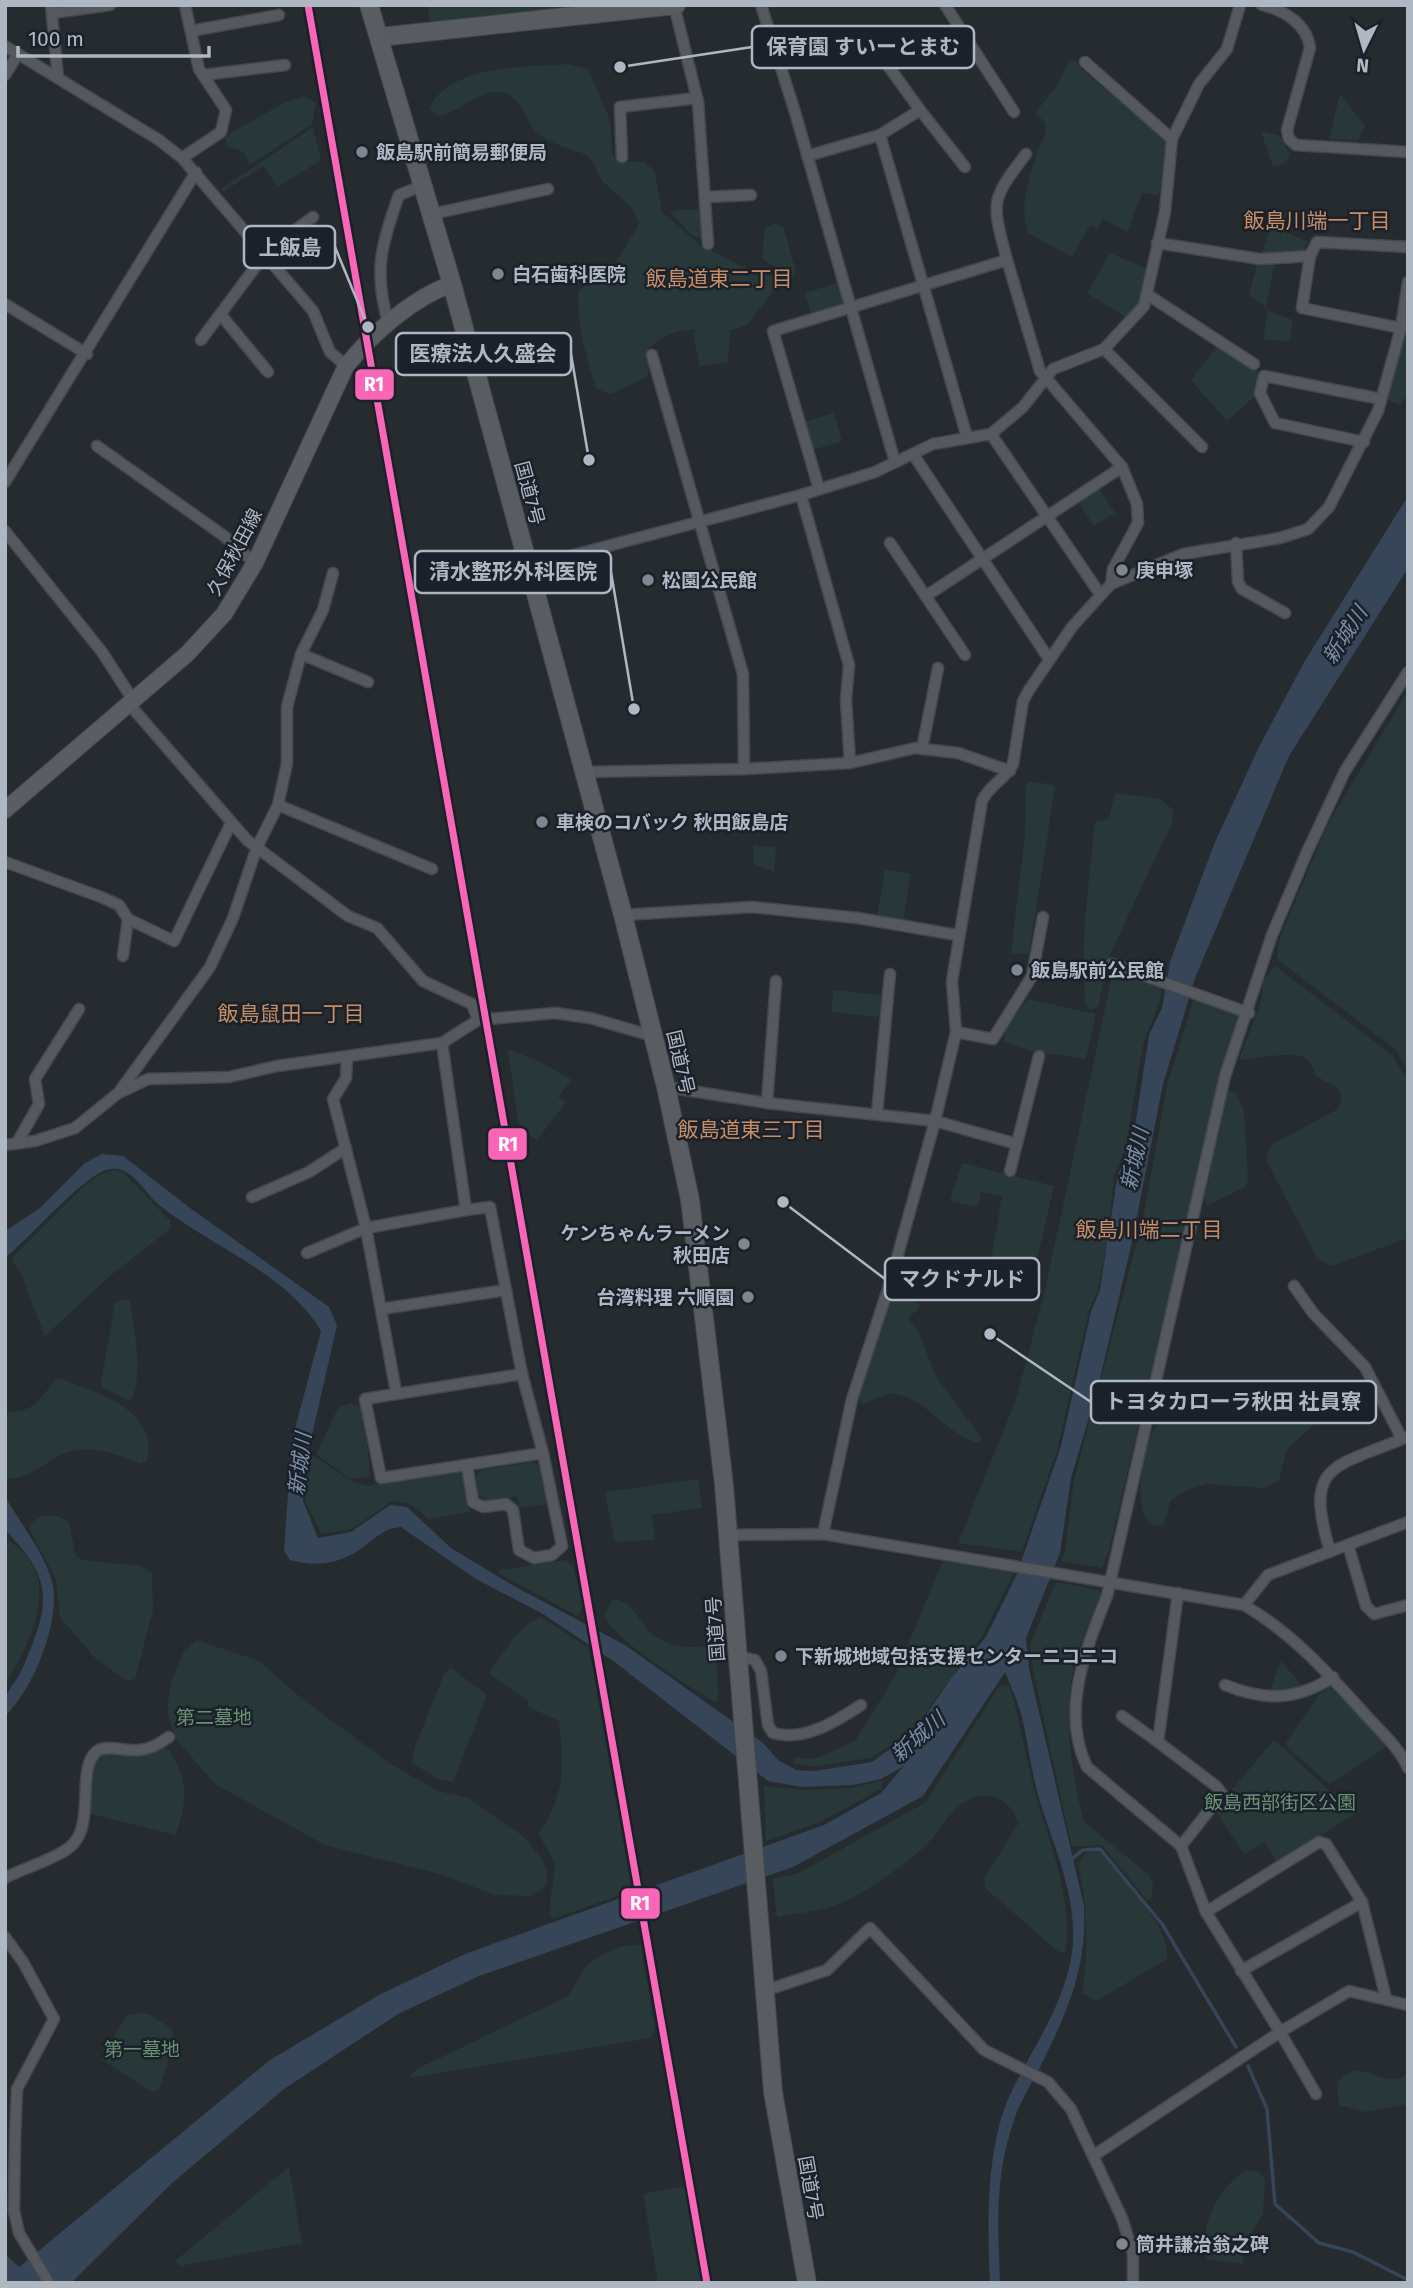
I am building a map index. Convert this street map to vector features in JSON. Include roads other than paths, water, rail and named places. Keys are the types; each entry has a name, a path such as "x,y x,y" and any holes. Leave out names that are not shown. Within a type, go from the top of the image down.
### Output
{"highway":[{"name":"国道7号","path":"369,5 452,284 623,915 666,1087 690,1200 703,1291 728,1535 772,2092 807,2283"}],"main road":[{"path":"380,37 675,5"},
{"name":"久保秋田線","path":"5,810 187,654 224,614 255,563 346,366 429,292 452,284"}],"street":[{"path":"58,78 52,9 110,5"},
{"path":"182,158 221,132 226,110 203,75 185,5"},
{"path":"675,5 697,97 708,244"},
{"path":"761,5 895,462"},
{"path":"945,5 1014,112"},
{"path":"528,567 801,495 875,472 933,444 991,434 1023,407 1053,369 1104,349 1144,306 1165,212 1172,139 1199,83 1227,49 1240,5"},
{"path":"1262,5 1280,10 1299,25 1309,40 1310,48 1287,130 1289,139 1296,145 1408,152"},
{"path":"191,31 279,15"},
{"path":"5,46 182,158 313,311 330,352 346,366"},
{"path":"5,75 18,54"},
{"path":"881,56 965,167"},
{"path":"1086,62 1172,139"},
{"path":"203,75 285,65"},
{"path":"622,157 620,107 697,97"},
{"path":"807,156 880,135 920,110"},
{"path":"880,135 967,437"},
{"path":"1026,154 996,197 995,208 1036,359 1044,378 1068,401 1122,467 1138,504 1138,523 1113,569 1111,584"},
{"path":"5,482 87,354 196,172"},
{"path":"389,325 379,282 382,248 398,195 424,185"},
{"path":"432,214 548,189"},
{"path":"705,197 751,195"},
{"path":"201,340 264,256 313,217"},
{"path":"1401,328 1302,308 1310,256 1317,242 1408,247"},
{"path":"1157,243 1260,259 1310,256"},
{"path":"819,489 773,331 1007,260"},
{"path":"823,1534 852,1399 890,1283 935,1121 956,1032 952,981 957,935 982,801 986,792 1010,771 1023,701 1049,659 1100,594 1111,584 1183,554 1280,537 1308,529 1328,507 1364,442 1381,399 1401,328 1408,282"},
{"path":"1147,295 1254,364"},
{"path":"5,304 87,354"},
{"path":"221,315 268,373"},
{"path":"1104,349 1202,447"},
{"path":"652,355 743,674 744,769"},
{"path":"1364,442 1275,423 1261,393 1264,376 1381,399"},
{"path":"991,434 1045,517 1100,594"},
{"path":"97,446 224,536 255,563"},
{"path":"913,454 1049,659"},
{"path":"926,596 1122,467"},
{"path":"801,495 849,665 846,701 850,763"},
{"path":"5,531 102,652 131,702 231,823 257,847 348,916 377,928 423,981 472,1004 478,1020"},
{"path":"890,543 965,656"},
{"path":"1236,543 1238,582 1242,589 1285,613"},
{"path":"117,1094 211,967 233,918 257,847 278,805 287,763 287,707 301,654 323,610 334,573"},
{"path":"301,654 368,682"},
{"path":"922,749 938,668"},
{"path":"1316,2094 1206,1912 1181,1846 1087,1767 1078,1748 1079,1670 1107,1596 1108,1582 1226,1076 1244,1010 1307,852 1345,771 1408,672"},
{"path":"583,772 744,769 850,763 905,750 922,749 958,753 1010,771"},
{"path":"278,805 432,869"},
{"path":"5,862 119,905 128,919 174,941 231,823"},
{"path":"623,915 752,907 858,918 957,935"},
{"path":"956,1032 993,1039 1032,975 1044,917"},
{"path":"123,956 128,919"},
{"path":"1112,964 1244,1010"},
{"path":"877,1114 890,974"},
{"path":"767,1103 776,981"},
{"path":"11,1144 39,1104 35,1079 79,1009"},
{"path":"11,1144 75,1128 117,1094 148,1079 229,1077 277,1066 442,1043 478,1020 555,1013 590,1018 653,1036"},
{"path":"442,1043 466,1210"},
{"path":"1010,1171 1040,1056"},
{"path":"347,1058 346,1078 333,1099 366,1228 397,1392"},
{"path":"666,1087 767,1103 935,1121 1017,1143"},
{"path":"252,1197 309,1172 345,1148"},
{"path":"307,1253 366,1228 490,1207 522,1374 543,1453 562,1546 552,1555 534,1558 519,1550 513,1510 506,1504 483,1507 473,1502 467,1466"},
{"path":"890,1283 919,1290 946,1279 979,1275"},
{"path":"1294,1286 1313,1313 1365,1367 1405,1438 1333,1469 1321,1485 1320,1516 1330,1551"},
{"path":"381,1309 506,1290"},
{"path":"522,1374 365,1399 381,1478 543,1453"},
{"path":"1244,1605 1268,1575 1408,1522"},
{"path":"728,1535 823,1534 1244,1605 1299,1644 1334,1677 1385,1736 1408,1768"},
{"path":"1348,1545 1366,1606 1374,1614 1408,1605"},
{"path":"1158,1742 1178,1593"},
{"path":"738,1656 755,1660 761,1671 768,1726 773,1733 810,1731 828,1726 861,1705"},
{"path":"1225,1685 1251,1695 1270,1697 1314,1690 1334,1677"},
{"path":"1122,1716 1216,1786 1222,1794 1181,1846"},
{"path":"5,1878 74,1843 84,1822 90,1763 96,1752 105,1749 139,1751 158,1745 169,1737"},
{"path":"1206,1912 1319,1842 1326,1844 1362,1902 1386,1998"},
{"path":"1241,1971 1362,1902"},
{"path":"766,1990 827,1970 870,1928 984,2050 1048,2082 1071,2109 1125,2230 1133,2254 1133,2283"},
{"path":"5,1937 54,2019 16,2089 14,2211 19,2232 50,2283"},
{"path":"1093,2156 1280,2032 1349,1991 1408,2005"}],"water":[{"name":"新城川","path":"1408,496 1408,568 1289,756 1195,978 1163,1084 1132,1242 1098,1387 1071,1478 1060,1553 1026,1638 1029,1669 1084,1906 1084,1928 1079,1968 1068,2006 1020,2105 1003,2162 999,2201 1000,2283 990,2283 989,2261 990,2187 996,2138 1010,2095 1061,1995 1071,1959 1073,1938 1064,1876 1038,1795 1020,1711 1005,1672 923,1796 793,1867 479,1976 398,2014 284,2089 171,2184 71,2283 5,2283 5,2254 19,2267 270,2060 379,1995 465,1954 824,1825 881,1793 904,1766 881,1779 853,1785 802,1787 768,1781 616,1663 543,1614 476,1579 401,1527 383,1532 340,1560 311,1564 290,1560 284,1551 292,1440 321,1331 307,1311 269,1277 179,1220 159,1205 137,1181 118,1169 100,1173 87,1182 5,1258 5,1231 39,1209 85,1163 102,1154 123,1156 190,1208 329,1307 337,1325 304,1470 303,1501 318,1538 351,1532 390,1505 407,1507 451,1548 512,1585 625,1645 763,1743 778,1760 796,1770 814,1771 872,1762 915,1731 952,1677 986,1637 1017,1574 1061,1446 1091,1312 1100,1290 1117,1179 1135,1126 1149,1035 1162,1008 1170,962 1215,842 1259,747 1303,664"},
{"path":"5,1496 43,1559 52,1581 54,1597 53,1614 43,1653 26,1689 5,1716 8,1693 23,1667 39,1626 43,1594 33,1564 5,1530"}],"waterway":[{"path":"1070,1860 1083,1850 1100,1849 1162,1924 1236,2047"},
{"path":"1248,2066 1267,2109 1275,2204 1319,2243 1353,2252 1408,2280"}],"place":[{"name":"保育園 すいーとまむ","path":"620,67"},
{"name":"飯島駅前簡易郵便局","path":"362,152"},
{"name":"白石歯科医院","path":"498,274"},
{"name":"上飯島","path":"368,327"},
{"name":"医療法人久盛会","path":"589,460"},
{"name":"庚申塚","path":"1122,570"},
{"name":"松園公民館","path":"648,580"},
{"name":"清水整形外科医院","path":"634,709"},
{"name":"車検のコバック 秋田飯島店","path":"542,822"},
{"name":"飯島駅前公民館","path":"1017,970"},
{"name":"マクドナルド","path":"783,1202"},
{"name":"ケンちゃんラーメン 秋田店","path":"744,1244"},
{"name":"台湾料理 六順園","path":"748,1297"},
{"name":"トヨタカローラ秋田 社員寮","path":"990,1334"},
{"name":"下新城地域包括支援センターニコニコ","path":"781,1656"},
{"name":"筒井謙治翁之碑","path":"1122,2244"}],"district":[{"name":"飯島川端一丁目","path":"1317,221"},
{"name":"飯島道東二丁目","path":"719,279"},
{"name":"飯島鼠田一丁目","path":"291,1014"},
{"name":"飯島道東三丁目","path":"751,1130"},
{"name":"飯島川端二丁目","path":"1149,1230"}],"park label":[{"name":"第二墓地","path":"214,1717"},
{"name":"飯島西部街区公園","path":"1280,1802"},
{"name":"第一墓地","path":"142,2049"}]}
